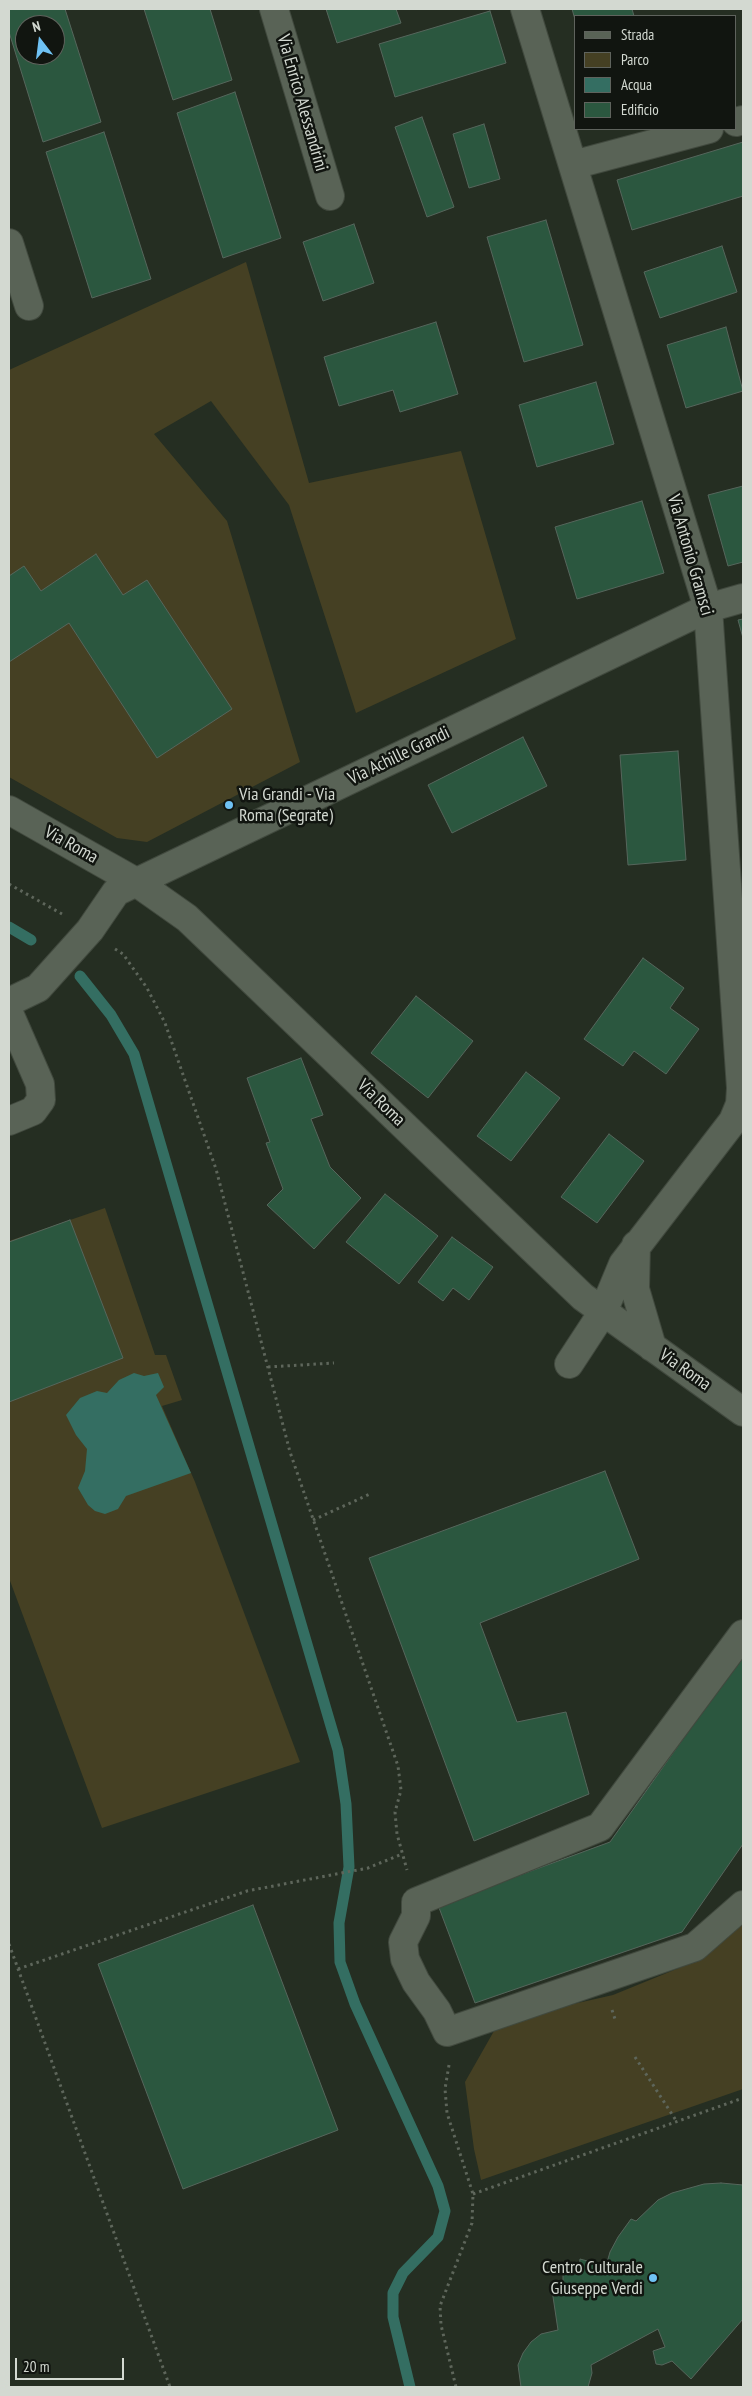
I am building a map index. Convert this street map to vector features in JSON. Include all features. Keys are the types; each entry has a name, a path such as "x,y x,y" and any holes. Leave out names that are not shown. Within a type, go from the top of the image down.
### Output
{"street":[{"name":"Via Enrico Alessandrini","path":"274,9 330,196"},
{"name":"Via Antonio Gramsci","path":"525,9 708,608 741,1088 738,1124"},
{"path":"573,165 705,130"},
{"path":"9,243 29,306"},
{"name":"Via Achille Grandi","path":"9,1002 38,988 90,930 116,892 708,608 743,598"},
{"name":"Via Roma","path":"9,810 136,882 187,918 577,1291 603,1312 743,1412"},
{"path":"9,1013 40,1084 41,1100 33,1111 9,1120"},
{"path":"569,1364 603,1312 619,1271 636,1245 738,1124"},
{"path":"636,1245 635,1288 652,1347"},
{"path":"743,1634 600,1828 416,1902 416,1916 403,1942 405,1959 416,1982 437,2011 447,2032 695,1947 743,1905"}],"path":[{"path":"9,884 90,930 123,954 147,988 165,1023 216,1169 290,1452 398,1766 401,1790 395,1812 397,1834 416,1902"},
{"path":"268,1367 334,1363"},
{"path":"313,1520 370,1494"},
{"path":"18,1969 247,1891 368,1868 402,1854"},
{"path":"9,1944 170,2387"},
{"path":"447,2032 450,2057 445,2089 447,2113 472,2194 472,2223 440,2306 441,2325 456,2387"},
{"path":"635,2057 677,2122"},
{"path":"472,2194 743,2098"}],"green space":[{"path":"246,262 309,483 461,451 516,639 356,713 289,505 211,401 154,434 227,521 300,762 147,842 117,838 9,777 9,370"},
{"path":"105,1208 155,1355 166,1355 182,1400 162,1406 195,1482 300,1762 102,1828 9,1578 9,1241"},
{"path":"743,1919 743,2089 481,2180 474,2149 465,2082 494,2031 547,2010 613,1995 701,1959"}],"water":[{"path":"134,1373 144,1376 158,1373 164,1387 156,1395 191,1473 126,1496 118,1509 105,1514 95,1511 88,1505 78,1488 85,1471 87,1449 76,1435 66,1415 80,1398 97,1391 107,1393 119,1380"}],"building":[{"path":"9,9 65,9 101,122 43,142 19,65 65,65 65,15 15,15 15,51 9,32"},
{"path":"144,9 210,9 232,80 173,100"},
{"path":"326,9 396,9 401,23 337,43"},
{"path":"572,9 632,9 634,15 574,15"},
{"path":"490,11 506,63 395,97 379,44"},
{"path":"235,92 281,238 223,258 177,113"},
{"path":"422,117 454,207 427,217 395,127"},
{"path":"484,124 500,179 469,188 453,134"},
{"path":"104,132 151,279 92,298 46,152"},
{"path":"743,142 743,196 632,230 617,180"},
{"path":"546,220 583,345 524,362 487,237"},
{"path":"354,224 374,283 323,301 303,242"},
{"path":"722,246 737,292 660,318 644,272"},
{"path":"436,322 458,394 400,412 393,390 339,406 324,357"},
{"path":"726,327 743,391 686,408 667,345"},
{"path":"596,382 614,444 537,467 519,405"},
{"path":"743,486 743,562 728,566 708,495"},
{"path":"642,501 664,573 577,599 555,527"},
{"path":"96,554 123,595 147,580 232,709 157,758 69,623 9,662 9,576 24,566 41,591"},
{"path":"743,619 743,638 738,620"},
{"path":"523,737 547,786 452,833 428,785"},
{"path":"678,751 686,860 628,865 620,755"},
{"path":"643,958 684,988 670,1008 699,1029 666,1074 634,1051 623,1066 584,1039"},
{"path":"416,996 473,1041 428,1098 371,1053"},
{"path":"301,1058 323,1115 311,1119 330,1167 361,1198 314,1249 267,1205 283,1189 266,1143 270,1142 247,1078"},
{"path":"526,1072 560,1098 511,1161 477,1136"},
{"path":"609,1134 644,1161 597,1223 561,1197"},
{"path":"385,1194 438,1236 399,1284 346,1242"},
{"path":"70,1220 123,1358 9,1402 9,1242"},
{"path":"452,1237 493,1267 469,1300 453,1288 443,1301 418,1282"},
{"path":"605,1471 639,1559 480,1623 517,1722 566,1712 589,1794 474,1841 369,1558"},
{"path":"743,1654 743,1844 682,1932 475,2003 438,1905 610,1842"},
{"path":"253,1905 338,2130 183,2189 98,1964"},
{"name":"Centro Culturale Giuseppe Verdi","path":"704,2184 743,2185 743,2319 691,2379 672,2361 662,2365 656,2364 653,2351 665,2347 658,2329 591,2365 592,2373 588,2387 521,2387 518,2365 523,2353 531,2342 541,2334 558,2330 552,2290 563,2288 563,2263 579,2268 580,2259 606,2266 610,2252 631,2219 636,2221 658,2200 672,2193"}],"waterway":[{"path":"9,927 31,940"},
{"path":"80,976 111,1015 134,1054 338,1750 346,1804 349,1867 339,1923 340,1962 355,2004 438,2186 445,2211 438,2237 403,2273 393,2293 393,2317 410,2387"}],"place":[{"name":"Via Grandi - Via Roma (Segrate)","path":"229,805"},
{"name":"Centro Culturale Giuseppe Verdi","path":"653,2278"}]}
